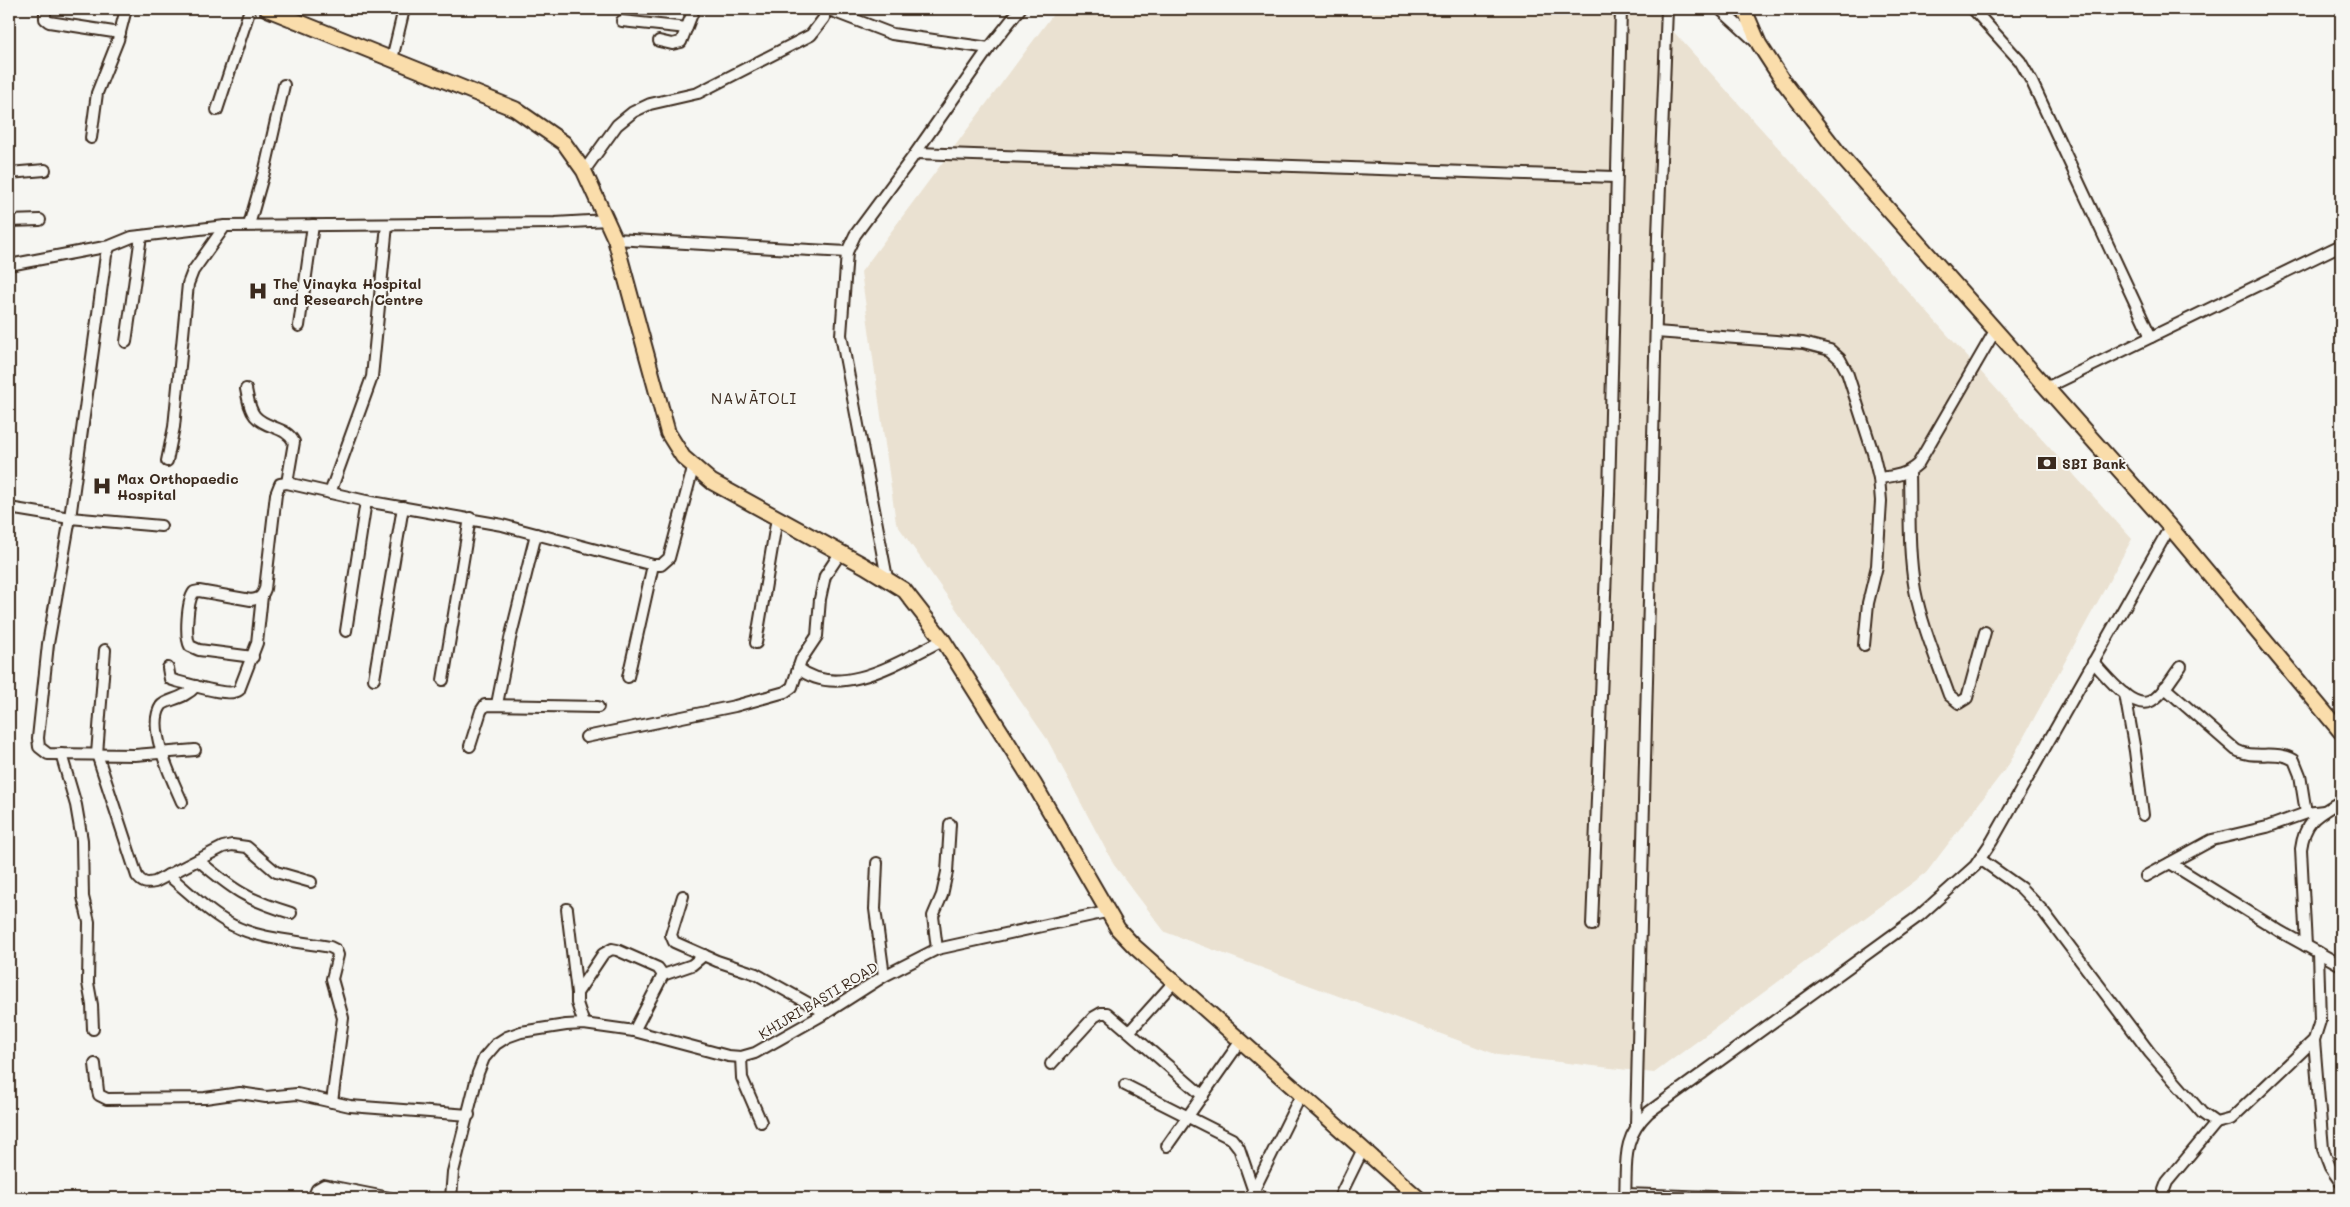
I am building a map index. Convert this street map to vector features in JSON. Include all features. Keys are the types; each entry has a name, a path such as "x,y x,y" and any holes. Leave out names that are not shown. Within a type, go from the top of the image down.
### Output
{"main road":[{"path":"267,9 515,109 564,143 584,171 608,220 615,239 668,433 683,457 693,468 712,482 841,552 904,590 942,640 1034,784 1106,912 1134,947 1418,1198"},
{"path":"1744,9 1759,44 1783,81 1840,155 2170,527 2341,732"}],"street":[{"path":"45,9 45,19 49,22 120,33"},
{"path":"91,138 97,93 120,33 126,9"},
{"path":"217,110 250,9"},
{"path":"392,59 404,9"},
{"path":"659,41 672,44 681,42 694,9"},
{"path":"584,171 617,126 633,112 650,104 698,93 811,35 824,18 826,9 892,34 989,48"},
{"path":"887,578 841,335 847,252 855,235 916,153 989,48 1020,9"},
{"path":"1592,925 1609,494 1621,9"},
{"path":"1636,1125 1656,332 1667,9"},
{"path":"1720,9 1759,44"},
{"path":"1973,9 2020,61 2032,82 2151,337"},
{"path":"622,21 687,28"},
{"path":"249,225 266,169 284,85"},
{"path":"916,153 1616,177"},
{"path":"9,173 45,170"},
{"path":"9,221 40,220"},
{"path":"9,265 110,246 141,236 225,226 387,225 608,220"},
{"path":"300,326 313,225"},
{"path":"330,493 372,377 387,225"},
{"path":"167,461 174,427 188,284 195,267 225,226"},
{"path":"126,342 141,236"},
{"path":"615,239 847,252"},
{"path":"2046,388 2341,245"},
{"path":"110,246 106,255 70,518 48,644 38,738 43,752 61,754 160,753 195,750"},
{"path":"1879,478 1909,472 1928,449 1996,329"},
{"path":"1656,332 1818,345 1830,350 1840,359 1847,372 1879,478 1881,501 1878,566 1868,603 1864,645"},
{"path":"246,389 251,411 255,416 261,422 285,431 294,442 287,483"},
{"path":"168,668 170,679 224,693 235,693 239,690 253,657 262,596 265,589 276,494 280,484 287,483 366,501 470,518 654,565 666,563 669,558 693,468"},
{"path":"1909,472 1910,541 1915,589 1920,610 1949,695 1959,704 1967,698 1985,632"},
{"path":"346,631 366,501"},
{"path":"374,679 403,507"},
{"path":"9,508 70,518 161,526"},
{"path":"442,680 470,518"},
{"path":"756,643 777,518"},
{"path":"1742,1198 1625,1196 1627,1152 1630,1138 1636,1125 1649,1112 1919,916 1958,884 1980,859 2170,527"},
{"path":"497,704 510,639 536,534"},
{"path":"586,737 735,706 784,692 796,682 798,668 817,636 820,599 825,576 841,552"},
{"path":"628,678 654,565"},
{"path":"253,657 199,650 190,646 188,639 189,601 194,592 199,591 251,600 262,596"},
{"path":"798,668 814,677 838,680 857,679 942,640"},
{"path":"105,650 97,754 137,876 141,881 148,884 223,847 240,845 255,852 276,872 311,882"},
{"path":"2093,662 2133,701 2142,703 2150,701 2181,666"},
{"path":"182,802 160,753 158,719 161,706 166,702 185,696 196,686"},
{"path":"2164,687 2236,750 2249,755 2280,754 2294,760 2300,775 2306,813"},
{"path":"2125,694 2136,750 2143,815"},
{"path":"470,746 482,708 485,705 598,707"},
{"path":"61,754 76,805 82,840 83,897 89,922 88,983 92,1005 93,1029"},
{"path":"2306,946 2301,849 2308,825 2324,811 2341,801"},
{"path":"2146,876 2212,840 2267,827 2306,813 2324,811"},
{"path":"937,949 933,916 942,895 947,872 950,824"},
{"path":"1980,859 2021,888 2038,905 2150,1053 2202,1113 2216,1123"},
{"path":"198,860 245,896 261,904 291,913"},
{"path":"2170,862 2306,946 2341,965"},
{"path":"877,863 875,909 884,976"},
{"path":"168,875 217,915 233,925 247,931 336,950 338,955 332,979 342,1018 332,1102"},
{"path":"683,896 671,935 672,939 704,955 756,974 826,1013"},
{"path":"567,909 577,1002 584,1024"},
{"name":"KHIJRI BASTI ROAD","path":"742,1057 755,1053 826,1013 884,976 937,949 1106,912"},
{"path":"577,993 603,954 612,949 658,968 663,975"},
{"path":"2318,952 2320,1021 2314,1040 2323,1149 2330,1167 2341,1183"},
{"path":"634,1031 663,975 692,965 704,955"},
{"path":"1130,1031 1174,982"},
{"path":"1051,1064 1094,1017 1101,1013 1112,1016 1203,1096"},
{"path":"451,1198 453,1172 484,1058 496,1044 521,1032 584,1024 634,1031 728,1056 742,1057 742,1078 762,1122"},
{"path":"2165,1198 2164,1190 2167,1182 2216,1123 2232,1119 2314,1040"},
{"path":"1167,1146 1240,1042"},
{"path":"95,1064 99,1095 107,1099 204,1098 240,1092 266,1097 296,1094 350,1106 469,1115"},
{"path":"1125,1085 1232,1139 1239,1148 1252,1195"},
{"path":"1252,1195 1301,1095"},
{"path":"1339,1198 1362,1149"},
{"path":"313,1198 317,1189 324,1186 390,1198"},
{"path":"1252,1195 1266,1198"}],"shaded area":[{"path":"1057,9 1653,9 2132,539 2009,764 1926,873 1654,1073 1498,1055 1165,932 1114,865 1047,739 896,523 861,272"}],"place":[{"name":"The Vinayka Hospital and Research Centre","path":"258,291"},
{"name":"SBI Bank","path":"2047,463"},
{"name":"Max Orthopaedic Hospital","path":"102,486"}],"district":[{"name":"NAWĀTOLI","path":"754,398"}]}
